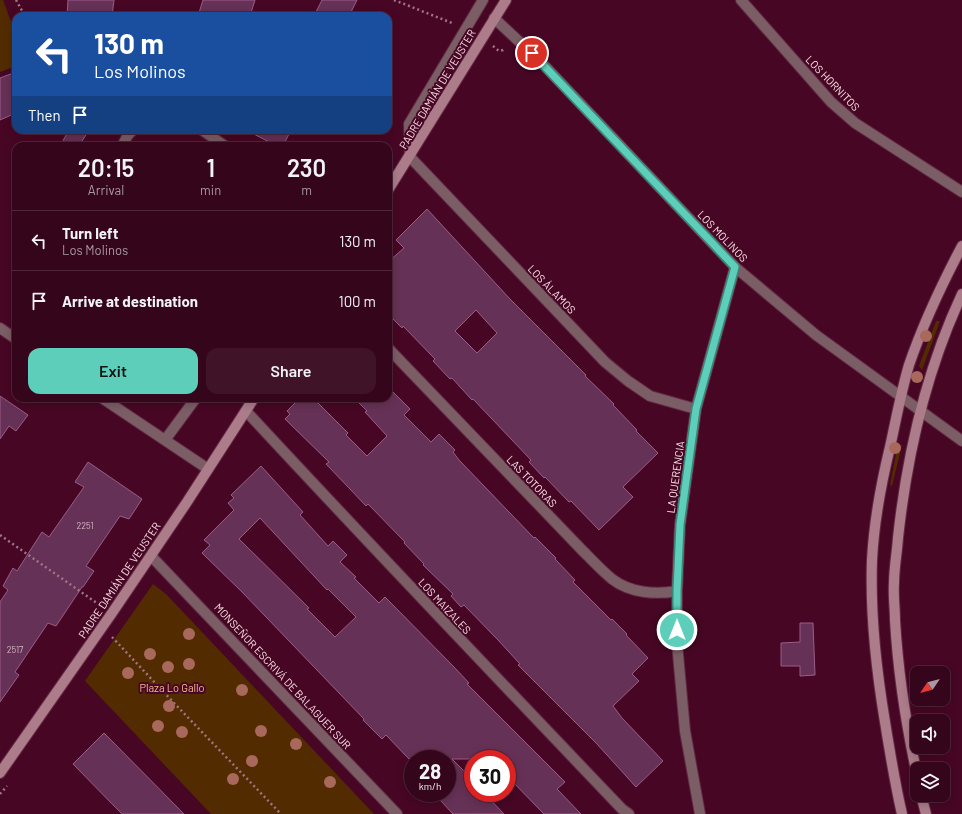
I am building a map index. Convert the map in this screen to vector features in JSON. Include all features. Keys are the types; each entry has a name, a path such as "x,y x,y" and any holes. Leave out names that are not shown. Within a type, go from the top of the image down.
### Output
{"main road":[{"name":"PADRE DAMIÁN DE VEUSTER","path":"392,184 506,0"},
{"path":"902,814 894,782 874,645 872,559 883,477 909,365 922,330 946,276 962,246"},
{"path":"914,762 897,653 894,584 901,511 912,448 929,378 942,341 962,294"},
{"name":"PADRE DAMIÁN DE VEUSTER","path":"0,773 151,556 252,402"},
{"path":"923,802 926,814"}],"street":[{"path":"410,157 409,124 483,0"},
{"name":"LOS HORNITOS","path":"741,0 843,114 962,192"},
{"name":"LOS MOLINOS","path":"494,18 541,62 735,267 816,335 962,441"},
{"path":"208,134 219,142"},
{"name":"LOS ÁLAMOS","path":"410,157 606,362 628,381 650,396 696,409"},
{"name":"LA QUERENCIA","path":"700,814 685,731 677,643 677,591 680,525 696,409 735,267"},
{"path":"0,328 12,336"},
{"name":"LAS TOTORAS","path":"392,352 581,549 613,580 633,590 644,592 666,593 677,591"},
{"path":"108,402 208,469"},
{"path":"165,440 193,402"},
{"name":"LOS MAIZALES","path":"246,411 507,689 622,809 629,814"},
{"name":"MONSEÑOR ESCRIVÁ DE BALAGUER SUR","path":"151,556 397,814"}],"path":[{"path":"16,0 23,12"},
{"path":"394,0 453,23"},
{"path":"0,535 112,613"},
{"path":"103,626 174,703 281,814"}],"green space":[{"path":"0,0 3,0 12,24 12,68 0,72"},
{"path":"936,321 940,321 922,370 919,366"},
{"path":"898,444 902,445 892,486 890,485"},
{"name":"Plaza Lo Gallo","path":"153,584 166,594 374,814 211,814 85,681"}],"building":[{"path":"68,0 114,0 112,12 67,12"},
{"path":"203,0 255,0 251,12 199,12"},
{"path":"322,0 357,0 351,12 316,12"},
{"path":"12,74 12,115 0,120 0,78"},
{"path":"67,134 86,134 82,142 62,142"},
{"path":"254,134 289,134 285,142 269,142"},
{"path":"427,209 510,299 614,404 613,405 637,430 636,431 658,453 623,487 633,497 599,530 571,501 569,502 545,477 544,478 529,462 531,460 452,378 450,379 433,361 435,359 403,326 402,328 392,318 392,258 404,248 396,240","holes":["476,310 497,333 477,353 455,331"]},
{"path":"392,391 410,409 404,415 431,442 439,434 455,450 453,452 459,460 534,538 535,537 556,558 555,559 575,580 573,582 627,634 626,635 648,658 632,674 639,681 613,706 622,718 663,761 636,787 597,744 518,665 520,664 464,605 461,607 451,596 453,594 423,565 424,564 404,543 405,542 368,504 366,506 326,464 329,462 285,419 290,414 287,411 296,402 317,402 348,433 346,435 367,456 387,436 365,412 367,411 358,402 392,402"},
{"path":"0,396 28,415 16,431 9,426 0,439"},
{"path":"88,462 142,499 129,519 120,516 86,566 94,571 56,626 48,623 15,672 19,675 0,702 0,602 8,590 3,586 13,568 17,571 42,532 49,537 84,487 75,482"},
{"path":"261,466 303,512 300,515 328,546 333,541 347,555 340,562 356,577 354,578 379,603 385,597 469,683 467,684 565,782 557,789 581,814 544,814 516,785 516,750 464,750 464,759 456,759 456,750 404,750 404,754 386,735 382,739 242,592 202,553 210,545 204,540 234,510 228,503 234,498 231,495","holes":["260,518 327,590 328,589 356,617 335,637 307,609 309,608 239,539"]},
{"path":"800,623 813,623 815,675 800,676 800,666 781,666 781,643 800,642"},
{"path":"104,733 184,814 122,814 73,764"},
{"path":"456,763 464,771 464,802 493,802 504,814 453,814 442,802 456,802"}],"route":[{"path":"532,53 735,267 696,409 680,525 677,630"}]}
